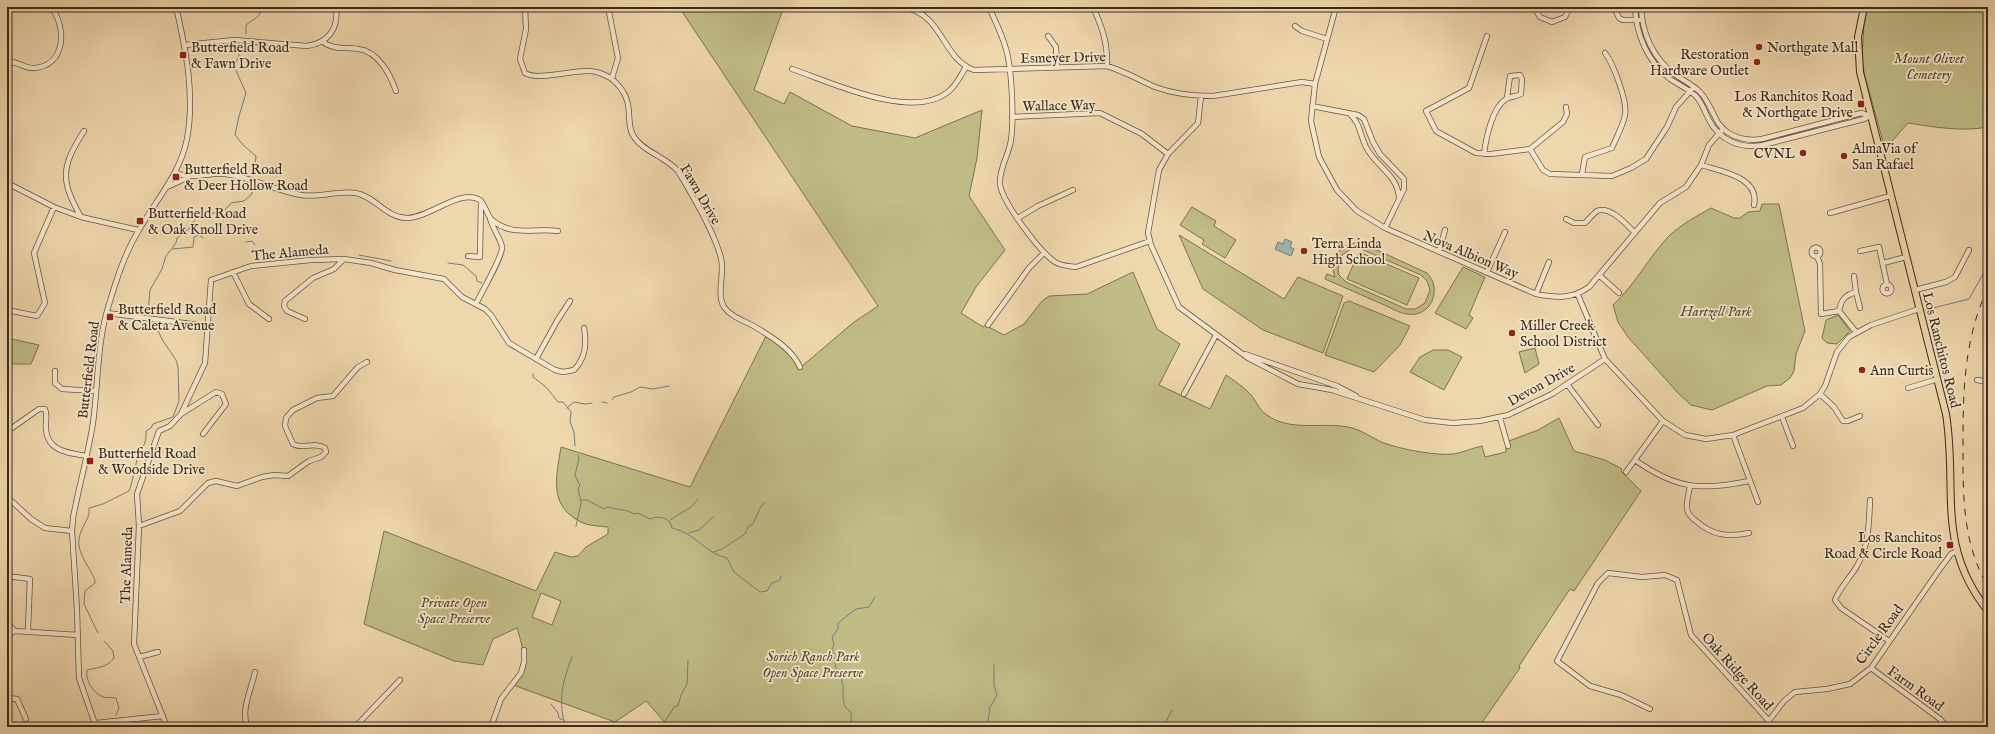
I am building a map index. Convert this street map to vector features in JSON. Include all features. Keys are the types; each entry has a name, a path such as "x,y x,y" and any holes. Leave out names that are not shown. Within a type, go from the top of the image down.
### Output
{"main road":[{"name":"Los Ranchitos Road","path":"1861,7 1855,36 1855,60 1865,107 1870,116"},
{"name":"Los Ranchitos Road","path":"1864,7 1858,37 1858,60 1870,116 1948,423 1950,516 1957,551 1970,584 1988,611"}],"street":[{"path":"7,63 15,62 26,68 35,68 47,65 52,60 63,41 62,30 55,12 51,7"},
{"name":"Butterfield Road","path":"96,725 79,678 72,532 76,503 87,456 100,348 107,313 125,260 138,230 167,187 175,172 187,139 190,113 190,85 185,45 176,7"},
{"path":"185,45 234,40 306,46 323,42 333,29 336,7"},
{"name":"Fawn Drive","path":"524,7 526,29 520,59 525,73 529,76 537,77 588,71 599,72 612,78 625,93 628,100 634,137 642,145 672,164 678,171 712,235 722,260 721,292 724,307 734,316 758,329 784,347 794,357 800,367"},
{"path":"608,7 618,58 612,78"},
{"path":"792,69 882,100 905,103 938,98 947,93 953,88 966,67 957,59 929,19 915,8 903,7"},
{"path":"989,7 1004,40 1009,69 1012,117 1010,145 1002,167 1000,185 1006,201 1044,253 1057,263 1076,267 1150,241"},
{"path":"1093,7 1105,36 1108,51 1107,66"},
{"name":"Nova Albion Way","path":"1336,7 1315,84 1311,121 1315,145 1328,176 1350,204 1366,218 1385,228 1536,294 1553,298 1578,295"},
{"path":"1534,7 1540,17 1552,22 1565,17 1570,7"},
{"path":"1614,7 1619,18 1623,20 1642,20"},
{"path":"1635,7 1636,21 1643,44 1656,65 1670,78 1699,100 1712,126 1735,144 1754,147 1870,116"},
{"path":"1642,7 1642,20 1649,41 1661,61 1674,74 1694,87 1704,96 1714,116 1723,129 1737,138 1754,140 1862,113 1870,116"},
{"path":"1295,26 1302,31 1327,39"},
{"path":"1048,36 1056,47 1057,68"},
{"path":"1486,36 1469,88 1426,111 1436,131 1476,152 1484,154 1530,149 1563,122 1567,114 1566,107"},
{"path":"323,42 328,46 368,51 385,68 396,91"},
{"path":"1582,174 1585,157 1612,148 1625,116 1626,108 1610,60 1604,53"},
{"name":"Esmeyer Drive","path":"966,67 983,70 1107,66 1122,70 1155,86 1176,94 1201,96 1213,96 1302,82 1315,84"},
{"path":"1484,154 1490,125 1497,109 1506,98 1510,76 1520,75 1522,78 1521,94 1506,98"},
{"path":"1530,149 1543,170 1550,174 1612,176 1631,168 1646,159 1667,127 1676,107 1694,87"},
{"name":"Devon Drive","path":"1201,96 1198,123 1168,154 1159,170 1148,233 1150,241 1179,307 1248,358 1298,384 1332,390 1425,420 1453,423 1500,418 1536,403 1605,359"},
{"path":"1312,106 1350,114 1364,119 1373,142 1380,154 1404,179 1404,189 1385,228"},
{"name":"Wallace Way","path":"1012,117 1100,113 1142,134 1168,154"},
{"path":"1350,114 1358,121 1365,146 1376,163 1392,177 1398,187 1399,198"},
{"path":"1723,129 1709,145 1701,165 1686,187 1660,203 1600,276 1578,295 1605,359 1663,421 1685,435 1696,438 1713,439 1733,435 1803,408 1820,394 1825,386 1837,352 1856,332 1919,309"},
{"path":"81,217 66,188 65,176 74,146 84,131"},
{"path":"1701,165 1743,180 1752,189 1755,201 1754,205"},
{"path":"175,172 181,175 190,176 212,174 240,176 302,195 346,192 357,194 375,201 393,216 401,218 417,217 466,196 474,197 481,201 490,218 494,233 500,242 502,252 476,304"},
{"path":"167,187 190,176"},
{"path":"7,181 11,185 54,207 81,217 138,230"},
{"path":"1018,218 1038,206 1073,190"},
{"path":"1830,213 1890,196"},
{"path":"468,256 480,257 481,201"},
{"path":"7,310 37,316 45,303 34,254 54,207"},
{"path":"1566,219 1574,223 1585,223 1597,211 1604,210 1611,213 1635,233"},
{"path":"490,218 502,228 514,231 558,231"},
{"path":"1439,252 1444,230"},
{"path":"1487,272 1505,232"},
{"path":"1860,252 1879,247 1887,284"},
{"path":"1915,290 1946,282 1955,276 1969,250"},
{"path":"988,325 1029,268 1044,253"},
{"path":"1817,256 1820,264 1821,314 1839,311"},
{"path":"1883,263 1906,257"},
{"path":"304,319 287,311 284,306 286,301 313,278 334,269 344,259"},
{"name":"The Alameda","path":"181,414 205,363 212,280 257,265 311,260 344,259 371,263 395,270 444,279 462,297 491,314 509,343 563,372 574,370 581,362 586,344 584,328"},
{"path":"1536,294 1549,262"},
{"path":"233,272 250,304 269,319"},
{"path":"1600,276 1619,293"},
{"path":"1854,276 1860,308"},
{"path":"1839,311 1843,300 1850,294 1856,292"},
{"path":"536,358 570,301"},
{"path":"1839,311 1856,332"},
{"path":"107,313 207,326"},
{"path":"1184,394 1216,335"},
{"name":"Devon Drive","path":"1236,350 1337,386 1369,402"},
{"path":"139,526 180,511 212,481 237,486 262,477 274,475 288,476 309,461 321,457 326,452 325,448 321,446 313,444 299,447 293,444 285,426 286,418 293,410 317,398 333,396 358,367 367,362"},
{"path":"55,371 55,383 62,388 96,391"},
{"path":"1908,388 1938,379"},
{"path":"1976,380 1988,382"},
{"path":"1567,384 1598,425"},
{"name":"The Alameda","path":"167,727 134,644 139,526 137,494 159,431 170,426 181,414 216,392 222,394 226,404 203,434"},
{"path":"1820,394 1834,407 1843,421 1848,421 1860,416"},
{"path":"12,428 39,409 45,409 47,413 46,432 50,443 60,451 87,456"},
{"path":"1782,417 1793,446"},
{"path":"1500,418 1508,446"},
{"path":"1626,472 1663,421"},
{"path":"1733,435 1758,502"},
{"path":"1635,460 1665,478 1690,486 1725,486 1749,481"},
{"path":"1690,486 1687,508 1690,516 1703,527 1712,533 1723,536 1749,533"},
{"path":"7,497 31,519 45,528 72,532"},
{"path":"1870,500 1868,540 1857,566 1842,586 1835,600 1841,608 1889,640"},
{"name":"Circle Road","path":"1764,727 1789,695 1795,692 1827,689 1850,684 1871,668 1889,640 1951,554 1957,551"},
{"name":"Oak Ridge Road","path":"1650,709 1621,695 1590,686 1557,661 1598,583 1608,573 1642,577 1665,575 1677,580 1691,635 1769,721"},
{"path":"7,576 30,579 28,630"},
{"path":"7,623 15,631"},
{"path":"7,635 15,631 28,630 78,635"},
{"path":"491,727 501,698 521,673 524,662 524,650"},
{"path":"139,657 158,652"},
{"name":"Farm Road","path":"1871,668 1940,719 1947,727"},
{"path":"247,727 244,718 255,672"},
{"path":"355,727 400,680"},
{"path":"7,698 17,699 26,719"},
{"path":"96,725 162,716"}],"green space":[{"path":"679,7 774,7 782,12 754,90 784,104 790,92 852,126 915,138 982,110 977,158 969,196 1005,250 976,287 961,313 983,327 985,325 1004,335 1024,324 1042,301 1049,296 1087,294 1133,272 1157,329 1180,344 1159,385 1210,409 1226,375 1252,396 1260,409 1276,420 1306,426 1348,427 1391,445 1408,450 1428,453 1453,454 1482,446 1485,457 1506,452 1506,442 1538,430 1559,418 1574,451 1605,460 1622,469 1621,471 1641,491 1574,591 1570,589 1519,666 1520,668 1479,727 669,727 646,701 615,722 513,685 521,670 523,657 523,650 517,628 493,639 483,665 454,661 364,624 384,531 536,591 555,552 571,557 578,556 586,547 608,534 608,527 583,523 564,509 559,500 557,491 557,470 561,447 690,487 766,336 795,356 801,367 854,322 878,306","holes":["541,593 561,601 552,625 532,617"]},
{"name":"Mount Olivet Cemetery","path":"1869,7 1988,7 1988,127 1958,129 1908,123 1885,149 1864,73 1862,55 1864,25"},
{"name":"Hartzell Park","path":"1762,204 1779,204 1805,331 1796,354 1794,371 1790,378 1781,385 1767,386 1712,410 1691,405 1678,393 1628,337 1618,322 1613,305 1629,288 1662,243 1685,224 1711,208 1734,218 1740,218 1748,212 1760,211"},
{"path":"1192,207 1216,221 1214,226 1236,240 1225,258 1202,244 1204,240 1180,225"},
{"path":"1179,235 1284,299 1298,277 1343,296 1323,353 1263,330 1203,289"},
{"path":"1358,243 1366,245 1427,273 1432,280 1434,287 1432,301 1428,307 1422,312 1407,314 1325,279 1327,274 1335,277 1333,271 1334,259 1341,249 1351,244","holes":["1351,249 1361,249 1421,275 1427,281 1430,290 1425,303 1415,309 1406,309 1346,282 1339,275 1338,269 1341,256"]},
{"path":"1359,252 1419,278 1407,305 1347,279"},
{"path":"1463,267 1485,277 1469,315 1473,318 1466,329 1435,313"},
{"path":"1349,301 1410,326 1400,345 1374,372 1325,355 1344,303"},
{"path":"1838,315 1850,331 1837,344 1827,343 1822,338 1826,320"},
{"path":"7,338 39,345 31,364 7,364"},
{"path":"1535,348 1539,364 1525,373 1519,352"},
{"path":"1433,350 1448,350 1462,357 1444,390 1410,372 1420,357"}],"water":[{"path":"1285,239 1292,242 1290,247 1294,249 1291,256 1275,249 1278,242 1283,244"}],"waterway":[{"path":"246,34 246,25 259,16 262,7"},
{"path":"243,44 239,46 239,56 234,66 246,93 235,135 244,146 256,156 254,175"},
{"path":"148,313 150,290 162,269 166,256 176,243 177,238 191,227 199,216 224,211 231,203 244,201 251,195 255,185"},
{"path":"173,249 193,247 194,237 199,235 203,238"},
{"path":"246,242 252,241 255,245"},
{"path":"359,255 391,261"},
{"path":"448,263 463,265 476,276 477,281 482,283"},
{"path":"1925,310 1969,299 1988,265"},
{"path":"98,633 84,604 85,591 95,583 95,580 80,551 79,545 82,529 88,518 89,508 103,504 129,491 137,460 145,443 146,431 151,428 153,424 173,417 179,401 178,367 176,360 163,341 154,323"},
{"path":"533,374 533,377 546,387 558,402 563,402 571,412 570,422 574,432 575,446"},
{"path":"612,400 614,397 631,392 640,387 653,389 669,386"},
{"path":"567,408 574,402 585,404 592,403"},
{"path":"602,402 607,403"},
{"path":"576,526 581,503 578,488 580,486 575,475 579,458 578,455"},
{"path":"670,520 691,507 698,499"},
{"path":"581,500 587,500 604,509 607,507 628,511 635,514 638,513 650,519 657,517 664,518 669,522 672,528 687,534 712,552 727,558 734,572 760,592 767,591 772,583 780,580 781,576"},
{"path":"713,552 722,549 745,534 748,527 753,524 760,508 765,502"},
{"path":"689,533 699,530 713,517"},
{"path":"851,727 851,712 845,707 843,686 840,673 836,668 832,648 834,645 832,637 838,629 838,623 856,609 869,607 875,597"},
{"path":"104,641 113,651 114,658 99,668 87,670 87,678 90,686 99,695 103,697 116,698 119,708 116,715"},
{"path":"566,727 563,718 562,692 572,657"},
{"path":"661,727 675,706 678,706 681,695 687,684 688,660"},
{"path":"985,727 988,722 990,707 997,695 994,685 994,665"},
{"path":"551,704 558,713 559,718 563,720"},
{"path":"1163,727 1172,710"}],"railway":[{"path":"1988,288 1974,326 1966,365 1963,445 1963,482 1966,518 1973,553 1979,570 1988,587"}],"place":[{"name":"Northgate Mall","path":"1759,47"},
{"name":"Butterfield Road & Fawn Drive","path":"183,55"},
{"name":"Restoration Hardware Outlet","path":"1757,62"},
{"name":"Los Ranchitos Road & Northgate Drive","path":"1861,104"},
{"name":"CVNL","path":"1803,153"},
{"name":"AlmaVia of San Rafael","path":"1844,156"},
{"name":"Butterfield Road & Deer Hollow Road","path":"176,177"},
{"name":"Butterfield Road & Oak Knoll Drive","path":"140,221"},
{"name":"Terra Linda High School","path":"1304,251"},
{"name":"Butterfield Road & Caleta Avenue","path":"110,317"},
{"name":"Miller Creek School District","path":"1512,333"},
{"name":"Ann Curtis","path":"1862,370"},
{"name":"Butterfield Road & Woodside Drive","path":"90,461"},
{"name":"Los Ranchitos Road & Circle Road","path":"1950,545"}],"park label":[{"name":"Private Open Space Preserve","path":"454,610"},
{"name":"Sorich Ranch Park Open Space Preserve","path":"813,664"}]}
